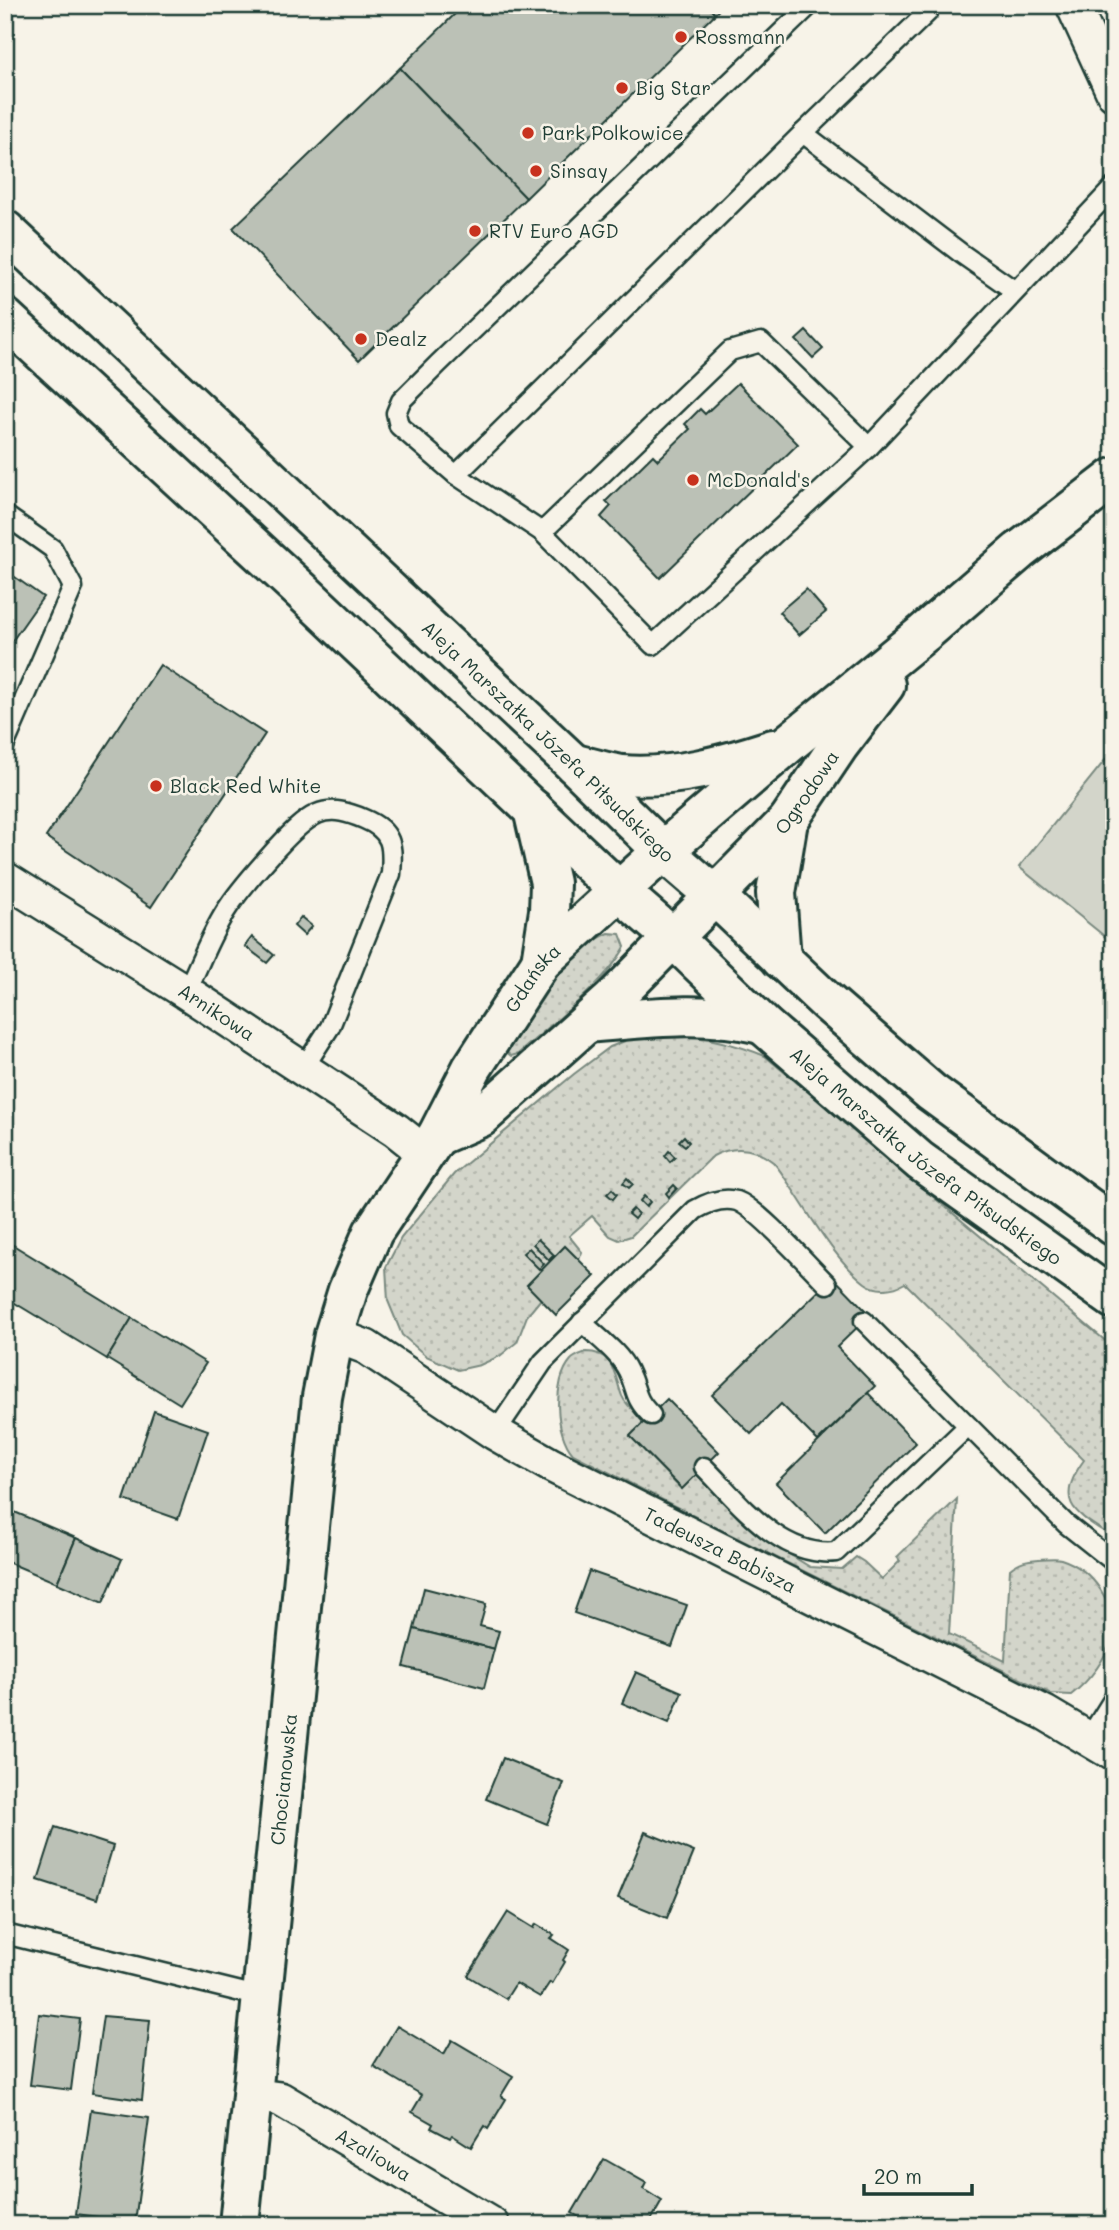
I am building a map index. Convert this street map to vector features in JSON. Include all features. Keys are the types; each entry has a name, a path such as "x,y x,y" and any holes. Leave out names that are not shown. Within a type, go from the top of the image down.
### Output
{"street":[{"path":"1073,5 1114,94"},
{"name":"Aleja Marszałka Józefa Piłsudskiego","path":"5,230 574,764 663,851 714,895 826,1001 931,1092 1114,1226"},
{"name":"Aleja Marszałka Józefa Piłsudskiego","path":"5,318 305,594 619,891 673,937 761,1024 920,1161 1114,1299"},
{"name":"Ogrodowa","path":"663,851 1019,551 1114,478"},
{"name":"Ogrodowa","path":"673,937 788,821 839,744 924,633"},
{"path":"574,764 622,775 699,771 788,744"},
{"path":"533,809 550,883 549,911 541,962"},
{"path":"781,959 776,893 788,821"},
{"name":"Gdańska","path":"334,1335 348,1290 373,1232 431,1144 472,1068 541,962 663,851"},
{"name":"Arnikowa","path":"5,879 186,992 396,1130 431,1144"},
{"path":"431,1144 481,1117 588,1023 673,937"},
{"path":"588,1023 705,1016 737,1018 761,1024"},
{"name":"Tadeusza Babisza","path":"334,1335 366,1347 495,1433 551,1465 1045,1713 1101,1746"},
{"name":"Chocianowska","path":"239,2225 322,1396 334,1335"},
{"name":"Azaliowa","path":"251,2095 280,2099 492,2225"}],"lane":[{"path":"810,5 401,401 396,413 399,426 456,475 541,532 653,645 869,446 1114,187"},
{"path":"456,475 928,12 922,5"},
{"path":"803,133 962,254 1016,291"},
{"path":"541,532 730,351 761,342 869,446"},
{"path":"5,514 53,549 73,587 5,744"},
{"path":"186,992 227,908 256,870 289,834 318,813 349,812 372,822 388,835 393,849 391,874 330,1027 303,1069"},
{"path":"495,1433 542,1362 695,1210 706,1203 737,1201 752,1210 827,1284"},
{"path":"864,1321 1066,1524 1114,1562"},
{"path":"582,1322 616,1355 628,1371 639,1403 651,1415"},
{"path":"704,1467 765,1527 782,1539 821,1554 836,1552 968,1426"},
{"path":"1101,1746 1114,1699"},
{"path":"5,1934 261,1997"}],"shaded area":[{"path":"1114,749 1114,944 1019,867"},
{"path":"609,933 620,934 625,947 616,961 576,1004 518,1054 511,1056 504,1050 549,984 576,955"},
{"path":"671,1033 719,1041 765,1056 1114,1348 1114,1538 1089,1522 1073,1507 1070,1487 1084,1460 905,1283 880,1289 865,1283 854,1273 824,1236 775,1164 759,1153 736,1149 713,1156 631,1236 619,1240 610,1236 592,1216 569,1236 582,1252 579,1260 565,1246 527,1285 541,1299 527,1316 517,1342 500,1356 480,1365 458,1370 426,1356 402,1335 388,1301 386,1267 401,1238 454,1174 610,1047 637,1036"},
{"path":"586,1352 596,1353 608,1360 624,1400 645,1421 630,1436 681,1489 697,1474 757,1534 810,1567 842,1569 856,1557 882,1579 900,1561 897,1557 957,1499 949,1634 1005,1661 1010,1569 1023,1561 1039,1559 1059,1558 1072,1564 1083,1571 1101,1590 1111,1614 1111,1639 1100,1663 1071,1695 1051,1694 573,1454 562,1434 559,1394 565,1369 572,1359"}],"building":[{"name":"Park Polkowice","path":"464,5 707,5 715,14 526,198 400,68"},
{"path":"707,5 723,5 715,14"},
{"path":"400,68 526,198 359,360 233,228"},
{"path":"806,331 823,349 813,358 796,340"},
{"name":"McDonald's","path":"738,383 798,444 660,578 601,517 611,506 606,501 653,455 658,460 690,429 685,424 700,409 705,414"},
{"path":"5,570 43,597 5,651"},
{"path":"806,589 826,612 799,635 779,612"},
{"name":"Black Red White","path":"160,665 265,734 151,907 46,837"},
{"path":"301,917 312,926 304,935 294,926"},
{"path":"252,937 274,955 267,963 245,946"},
{"path":"684,1136 689,1142 685,1146 679,1141"},
{"path":"669,1151 675,1157 670,1162 665,1156"},
{"path":"627,1178 633,1184 629,1188 623,1183"},
{"path":"674,1185 677,1188 669,1197 666,1193"},
{"path":"612,1189 617,1194 613,1199 607,1194"},
{"path":"644,1196 650,1202 646,1207 640,1201"},
{"path":"633,1209 638,1214 634,1219 628,1214"},
{"path":"538,1239 554,1255 549,1260 533,1244"},
{"path":"5,1240 132,1318 107,1359 5,1297"},
{"path":"565,1246 595,1276 556,1315 527,1285"},
{"path":"529,1248 544,1264 539,1269 523,1253"},
{"path":"833,1277 870,1315 837,1347 875,1386 818,1441 781,1404 751,1434 712,1395"},
{"path":"132,1318 206,1363 180,1404 107,1359"},
{"path":"868,1393 916,1443 825,1533 776,1483"},
{"path":"667,1399 719,1452 682,1489 630,1436"},
{"path":"154,1411 208,1430 178,1519 124,1500"},
{"path":"5,1508 76,1538 57,1583 5,1561"},
{"path":"76,1538 122,1559 103,1603 57,1583"},
{"path":"589,1571 687,1605 672,1647 574,1613"},
{"path":"424,1588 486,1604 480,1626 499,1631 494,1649 414,1629"},
{"path":"414,1629 494,1649 484,1688 404,1667"},
{"path":"636,1672 682,1692 669,1723 622,1703"},
{"path":"503,1758 564,1783 547,1824 486,1799"},
{"path":"55,1827 113,1846 97,1899 38,1880"},
{"path":"645,1832 694,1852 667,1918 618,1898"},
{"path":"508,1912 534,1928 536,1924 554,1935 551,1938 569,1950 552,1984 550,1982 540,1997 516,1983 506,1999 468,1976"},
{"path":"39,2014 80,2019 71,2090 30,2085"},
{"path":"103,2016 150,2020 142,2100 92,2093"},
{"path":"397,2026 444,2054 452,2040 513,2076 501,2096 506,2099 488,2129 484,2126 471,2147 452,2135 450,2138 431,2128 433,2124 412,2112 422,2095 373,2066"},
{"path":"91,2110 149,2118 135,2222 76,2214"},
{"path":"604,2159 646,2183 643,2189 662,2201 650,2222 654,2225 614,2225 599,2216 593,2225 572,2213"}],"place":[{"name":"Rossmann","path":"681,37"},
{"name":"Big Star","path":"622,88"},
{"name":"Park Polkowice","path":"528,133"},
{"name":"Sinsay","path":"536,171"},
{"name":"RTV Euro AGD","path":"475,231"},
{"name":"Dealz","path":"361,339"},
{"name":"McDonald's","path":"693,480"},
{"name":"Black Red White","path":"156,786"}]}
